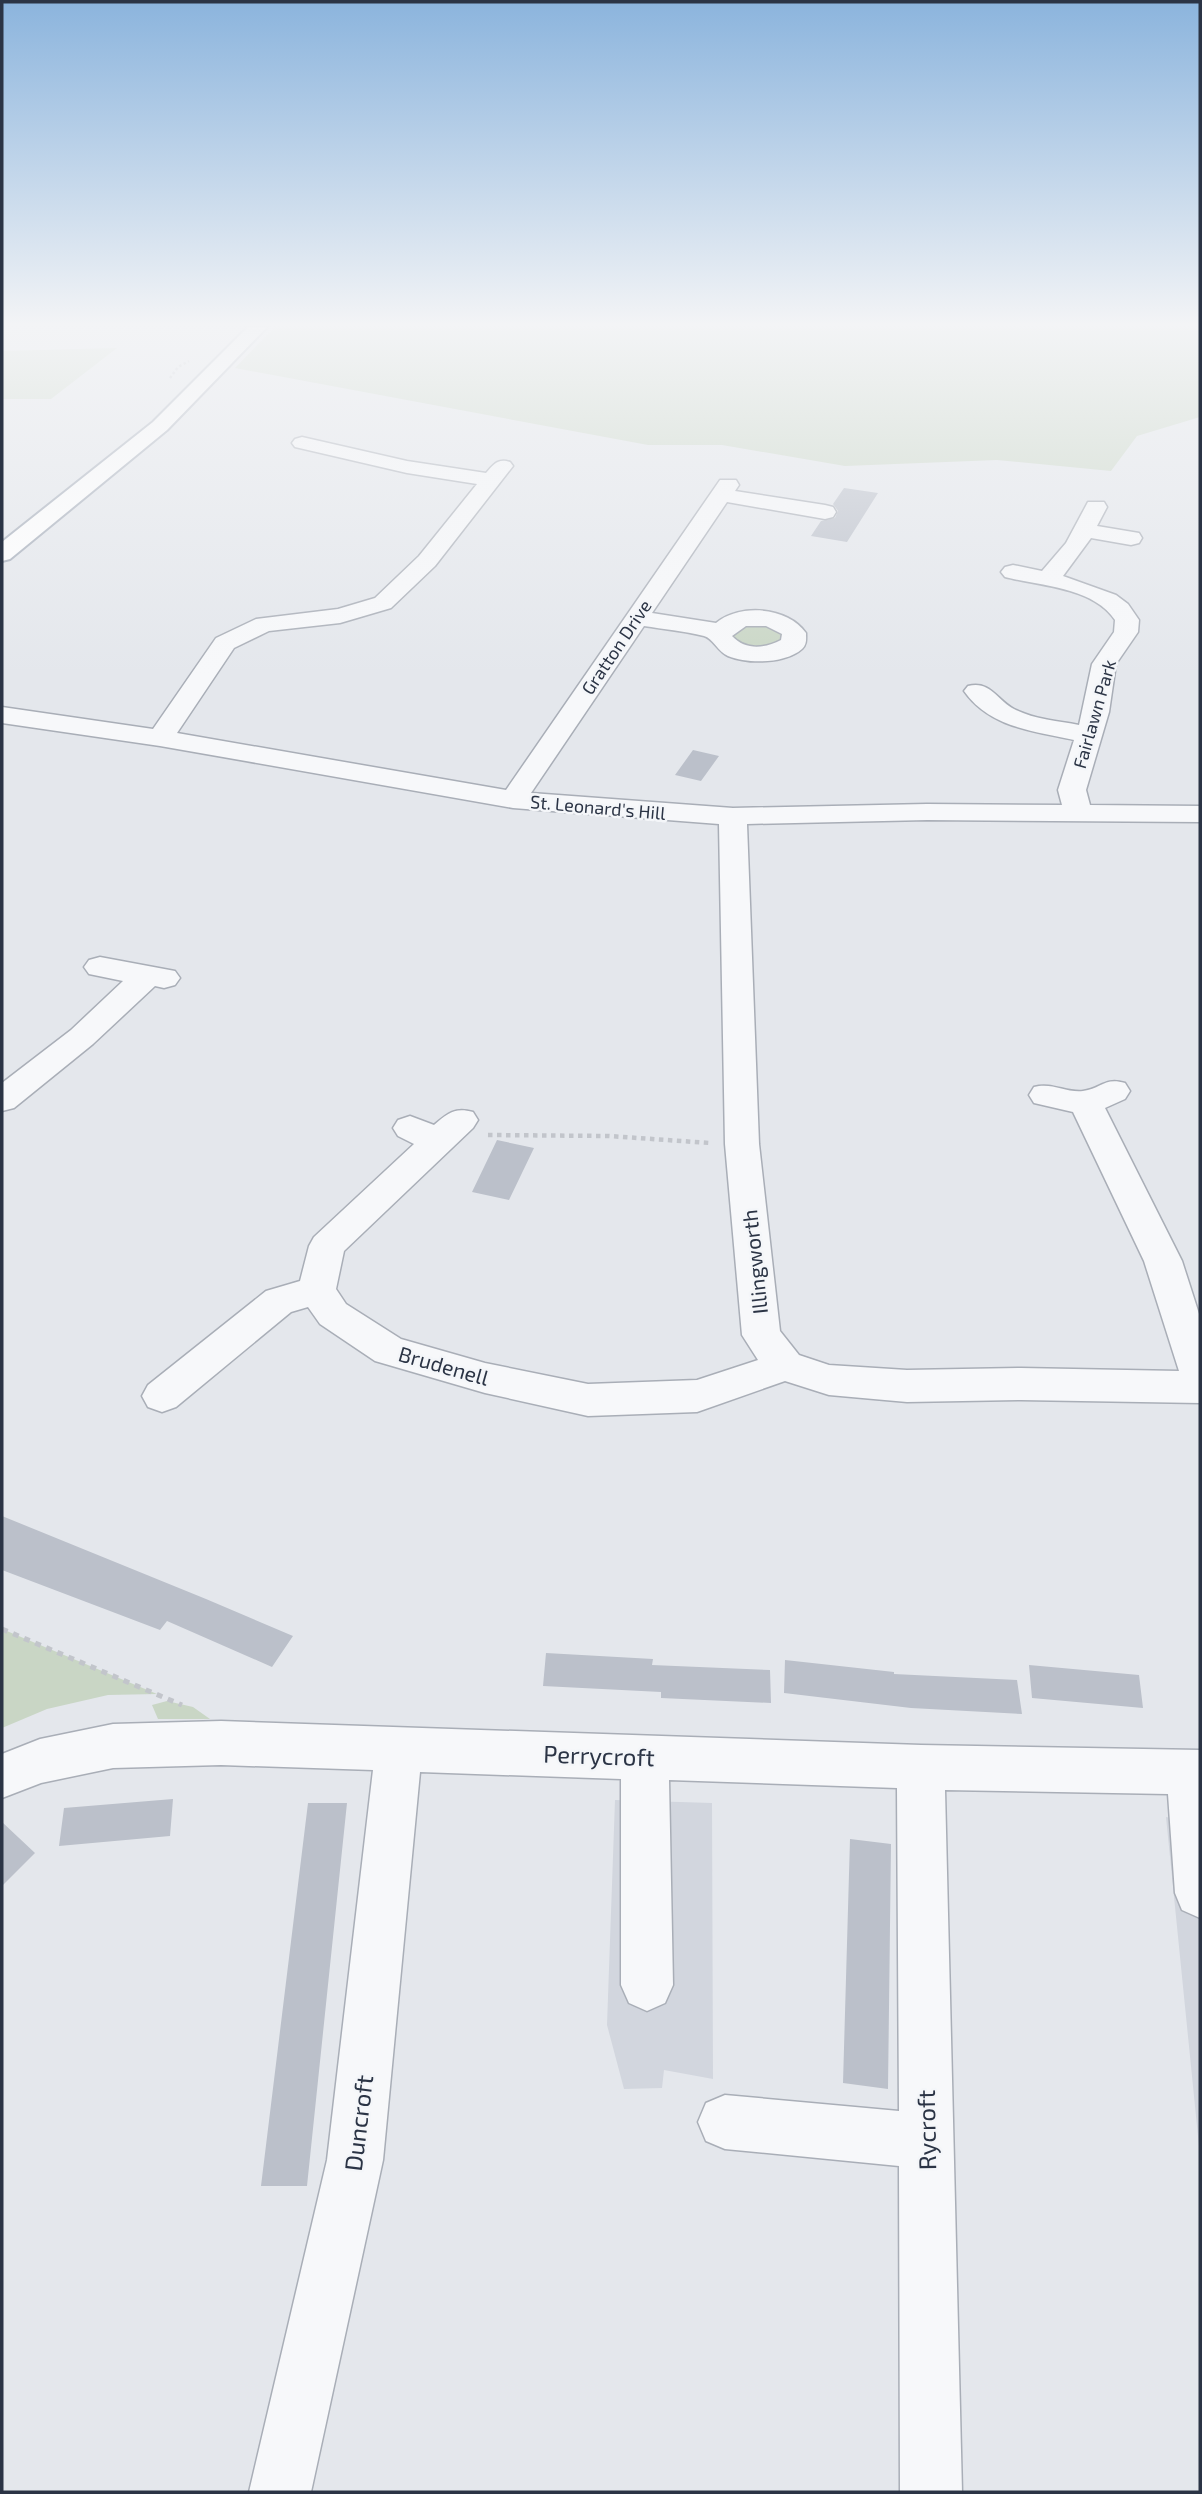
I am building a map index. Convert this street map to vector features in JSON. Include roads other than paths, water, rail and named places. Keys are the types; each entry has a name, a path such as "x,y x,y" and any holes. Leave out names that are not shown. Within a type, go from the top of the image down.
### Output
{"main road":[{"path":"2,554 139,443"}],"street":[{"path":"160,738 225,643 265,624 340,616 383,603 427,561 497,473 407,467 304,443"},
{"name":"Gratton Drive","path":"513,800 724,490 825,512"},
{"path":"1047,580 1076,545 1096,507"},
{"path":"1084,530 1131,538"},
{"name":"Fairlawn Park","path":"1013,572 1107,600 1118,606 1127,620 1126,632 1104,664 1089,735 1072,790 1078,813"},
{"path":"636,618 721,631"},
{"path":"977,691 997,710 1014,719 1089,735"},
{"name":"St. Leonard's Hill","path":"2,716 160,738 513,800 667,813 733,816 1200,814"},
{"name":"Illingworth","path":"733,816 743,1144 761,1335 785,1366"},
{"path":"2,1100 160,978 100,967"},
{"path":"1046,1095 1099,1097 1163,1261 1200,1376"},
{"path":"162,1396 279,1301 317,1291 327,1246 440,1131"},
{"name":"Brudenell","path":"317,1291 333,1314 389,1350 485,1378 588,1400 697,1396 785,1366"},
{"path":"785,1366 829,1380 907,1386 1021,1384 1200,1387"},
{"name":"Perrycroft","path":"2,1776 40,1761 113,1746 221,1743 399,1747 921,1767 1195,1772"},
{"name":"Duncroft","path":"280,2492 355,2160 399,1747"},
{"path":"645,1757 647,1985"},
{"name":"Rycroft","path":"921,1767 931,2492"},
{"path":"1195,1772 1200,1894"},
{"path":"725,2122 926,2141"}]}
